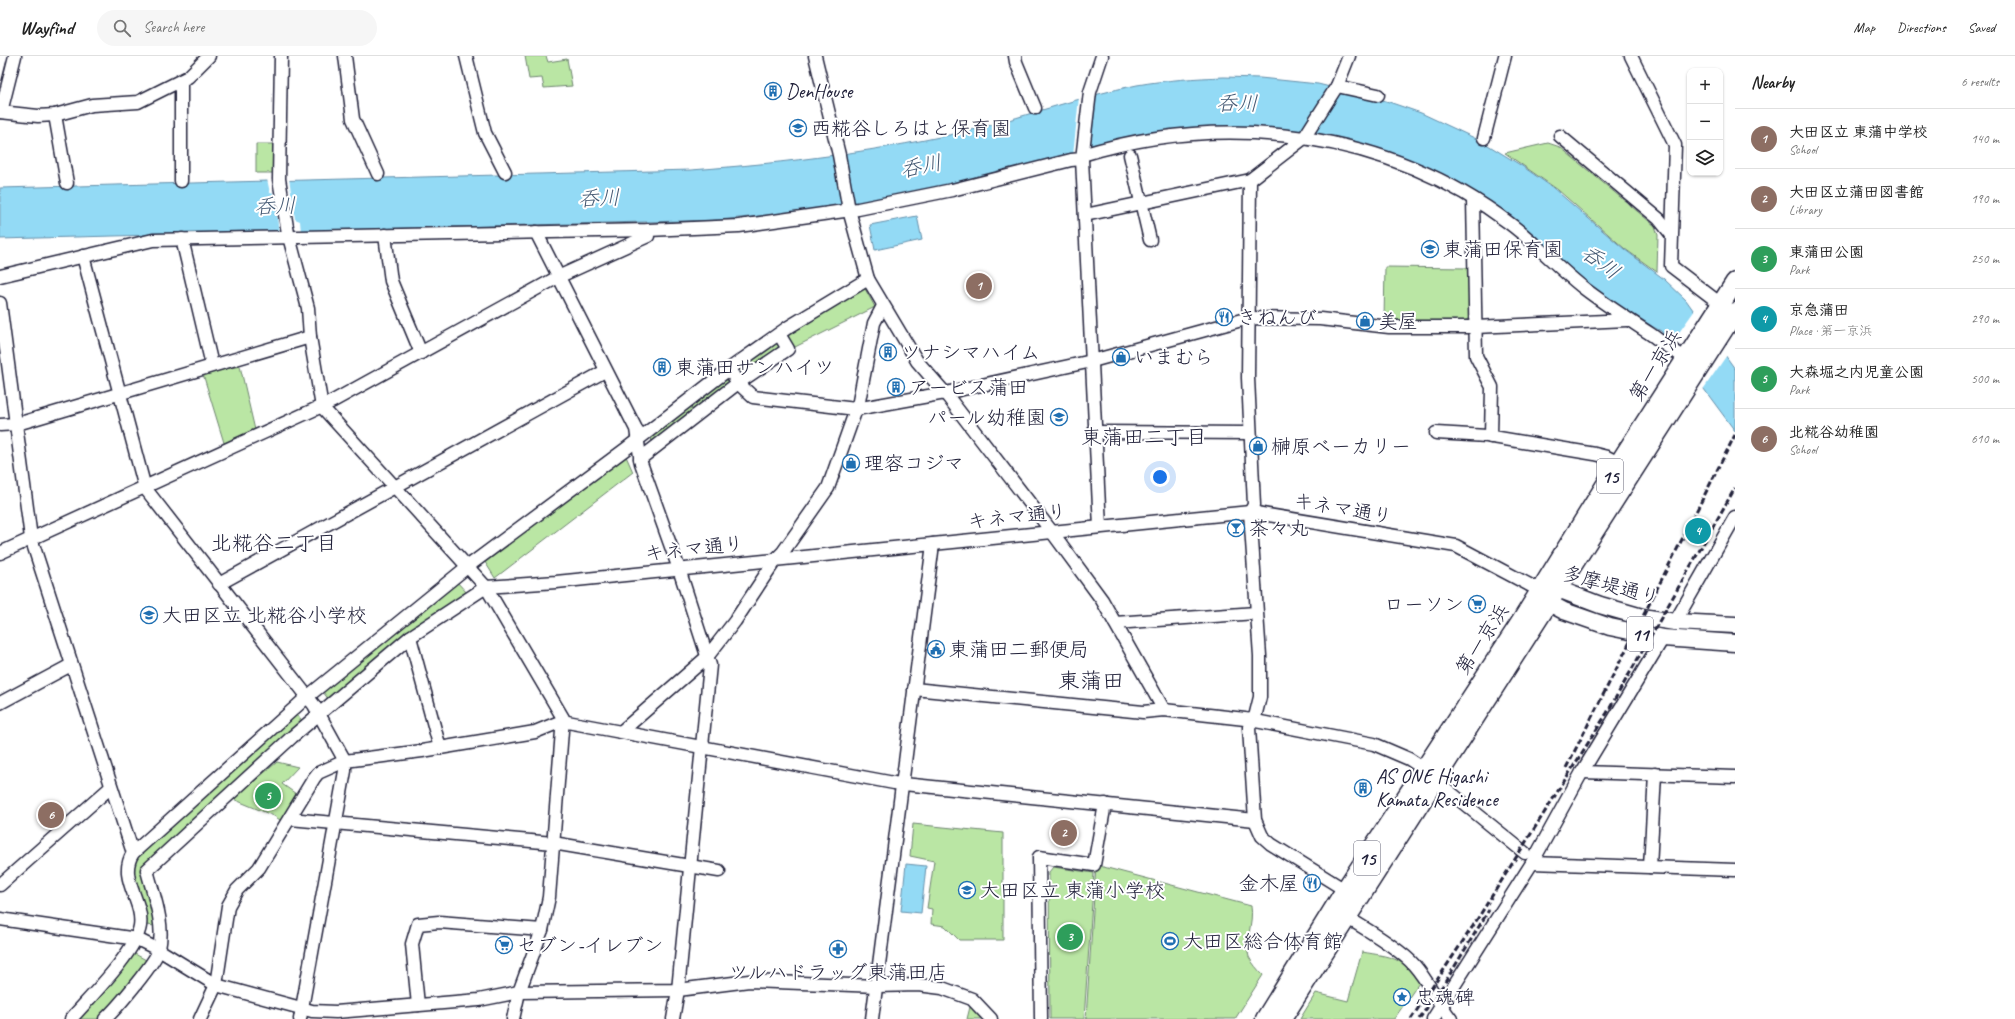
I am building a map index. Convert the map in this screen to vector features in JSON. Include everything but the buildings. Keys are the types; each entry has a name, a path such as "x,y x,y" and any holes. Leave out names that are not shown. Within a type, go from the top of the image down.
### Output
{"highway":[{"name":"第一京浜","path":"1549,594 1619,463 1684,362 1730,310 1735,282"},
{"name":"第一京浜","path":"1282,1019 1346,918 1520,623 1549,594 1684,362"},
{"name":"第一京浜","path":"1265,1019 1346,890 1430,775"}],"main road":[{"name":"多摩堤通り","path":"1549,594 1629,614 1675,622 1735,625"},
{"name":"多摩堤通り","path":"1549,594 1574,615 1610,627 1663,638 1735,643"}],"street":[{"path":"15,56 1,112 38,116 54,115 92,105 138,102 188,77 209,56"},
{"path":"281,56 279,179 288,235 308,308 310,337 322,407 486,587 563,718 549,897 542,930 519,992 513,1019"},
{"path":"345,56 353,118 378,174"},
{"path":"466,56 485,133 505,172"},
{"path":"815,56 868,279 917,361 945,393 1052,532 1102,600 1164,710"},
{"path":"1015,56 1016,62 1035,108"},
{"path":"1100,527 1083,156 1090,95 1102,56"},
{"path":"1085,215 1250,180 1305,137 1337,87 1349,56"},
{"path":"1484,138 1505,56"},
{"path":"1631,56 1675,145 1671,266 1730,310"},
{"path":"181,81 181,181"},
{"path":"1337,87 1378,95"},
{"path":"54,115 67,183"},
{"path":"0,276 153,240 288,235 385,235 648,230 739,226 852,209 952,190 1071,160 1140,140 1186,134 1234,132 1305,137 1318,142 1347,146 1389,159 1424,173 1473,199 1508,223 1584,288 1628,320 1649,333 1684,362"},
{"path":"1560,136 1659,219 1671,234"},
{"path":"1130,155 1150,240"},
{"path":"1250,180 1248,378 1254,506 1250,512 1260,697 1255,717 1250,720"},
{"path":"1473,199 1476,356 1492,387 1491,437"},
{"path":"0,553 322,407 558,277 648,236 648,230"},
{"path":"536,232 605,371 636,429 636,441 640,459 679,569 710,665 691,868 678,990 673,1019"},
{"path":"385,235 391,281 421,353"},
{"path":"182,239 212,365"},
{"path":"83,256 145,488 319,713 344,761 345,771 301,1014"},
{"path":"71,1019 108,977 137,940 141,919 128,874 128,863 133,853 307,697 467,567 636,441 729,369 779,334 868,279"},
{"path":"0,303 31,538 133,853"},
{"path":"622,731 708,657 735,621 776,559 785,549 828,488 856,409 874,323 883,306"},
{"path":"729,369 738,383 753,397 856,409 945,393 1092,361 1249,318 1320,319 1389,327 1475,327 1628,320"},
{"path":"640,459 738,383 788,349 779,334"},
{"path":"0,426 17,424 310,337"},
{"path":"219,584 396,488 605,371"},
{"path":"1095,432 1250,433"},
{"path":"1436,433 1491,437 1595,454 1607,457 1619,463"},
{"name":"キネマ通り","path":"486,587 1250,512 1456,546 1549,594"},
{"path":"1675,622 1735,517"},
{"path":"872,1019 932,544"},
{"path":"105,1019 120,1003 159,950 159,920 147,870 319,713 410,637 486,587"},
{"path":"1115,622 1256,613"},
{"path":"410,637 440,748"},
{"path":"1433,1019 1532,863 1582,772 1663,638"},
{"path":"0,703 71,665"},
{"path":"914,689 1143,712 1164,710 1250,720 1374,744 1409,759 1525,853"},
{"path":"1250,720 1249,728 1255,820 1262,836 1271,844 1346,890"},
{"path":"200,1019 216,985 228,906 238,890 259,868 318,773 344,761 440,748 535,732 562,721 902,784 1255,820"},
{"path":"1582,772 1735,777"},
{"path":"1650,867 1655,774"},
{"path":"0,885 111,786"},
{"path":"1040,1019 1039,857 1094,865 1105,804"},
{"path":"290,819 553,843 691,868 719,871"},
{"path":"1532,863 1735,870"},
{"path":"1346,918 1413,964 1430,986 1441,1007 1451,1019"},
{"path":"0,919 137,940 159,950 216,985 301,1014 479,1000 519,992 678,990 748,982 877,986 918,985 942,988 972,999 991,1019"},
{"path":"418,1005 412,944 418,924 439,922 542,930"}],"green space":[{"path":"525,56 546,56 548,62 567,59 572,86 544,88 542,78 529,79"},
{"path":"1548,143 1560,147 1655,226 1658,235 1657,272 1625,249 1558,190 1505,153"},
{"path":"256,144 275,144 274,173 256,173"},
{"path":"1385,267 1469,268 1469,318 1462,323 1384,319"},
{"path":"864,287 875,307 793,348 786,338 816,315"},
{"path":"776,342 779,345 778,348 746,371 740,371 739,369"},
{"path":"240,366 255,430 225,446 203,374"},
{"path":"725,379 730,382 652,445 651,434"},
{"path":"625,454 633,472 495,578 485,562"},
{"path":"456,581 468,594 329,700 323,692"},
{"path":"297,714 303,722 143,866 141,872 155,917 155,926 146,925 146,917 131,867 138,856"},
{"path":"277,762 298,767 282,784 306,801 291,827 274,816 233,799"},
{"path":"913,824 1003,833 1003,940 959,940 945,926 931,924 932,909 927,908 934,861 910,856"},
{"name":"大田区総合体育館","path":"1096,865 1251,906 1252,912 1248,939 1249,957 1263,975 1235,1019 1086,1019"},
{"path":"1053,867 1094,873 1084,1019 1050,1019 1049,872"},
{"path":"1362,952 1395,959 1414,972 1421,980 1394,1019 1300,1019 1316,993 1348,1001"},
{"path":"133,953 148,961 103,1019 71,1019"},
{"path":"972,999 991,1019 967,1019"}],"water":[{"name":"呑川","path":"1224,77 1260,78 1318,84 1386,101 1421,113 1483,142 1522,166 1552,187 1624,249 1664,279 1686,300 1735,369 1735,431 1661,331 1620,310 1432,173 1245,128 1050,161 875,201 799,212 719,220 0,239 0,188 691,170 727,167 799,160 905,144 996,124 1117,89 1159,82"},
{"path":"917,216 922,240 875,250 870,225"},
{"path":"906,864 926,866 921,913 901,911"}],"pier":[{"path":"1094,93 1088,151 1073,156 1079,97"},
{"path":"289,178 295,219 300,221 301,232 279,233 274,194 270,193 267,179"},
{"path":"1695,310 1727,355 1702,391 1670,345"}],"railway":[{"path":"1566,768 1735,435"},
{"path":"1411,1019 1473,926 1607,713 1735,488"},
{"path":"1419,1019 1444,984 1489,910"}],"place":[{"name":"DenHouse","path":"773,91"},
{"name":"西糀谷しろはと保育園","path":"798,128"},
{"name":"東蒲田保育園","path":"1430,249"},
{"name":"大田区立 東蒲中学校","path":"979,286"},
{"name":"きねんび","path":"1224,317"},
{"name":"美屋","path":"1365,321"},
{"name":"ツナシマハイム","path":"888,352"},
{"name":"いまむら","path":"1121,357"},
{"name":"東蒲田サンハイツ","path":"662,367"},
{"name":"アービス蒲田","path":"896,387"},
{"name":"パール幼稚園","path":"1059,417"},
{"name":"榊原ベーカリー","path":"1258,446"},
{"name":"理容コジマ","path":"851,463"},
{"name":"茶々丸","path":"1236,528"},
{"name":"京急蒲田","path":"1698,531"},
{"name":"ローソン","path":"1477,604"},
{"name":"大田区立 北糀谷小学校","path":"149,615"},
{"name":"東蒲田二郵便局","path":"936,649"},
{"name":"AS ONE Higashi Kamata Residence","path":"1363,788"},
{"name":"大森堀之内児童公園","path":"268,796"},
{"name":"北糀谷幼稚園","path":"51,815"},
{"name":"大田区立蒲田図書館","path":"1064,833"},
{"name":"金木屋","path":"1312,883"},
{"name":"大田区立 東蒲小学校","path":"967,890"},
{"name":"東蒲田公園","path":"1070,937"},
{"name":"大田区総合体育館","path":"1170,941"},
{"name":"セブン-イレブン","path":"504,945"},
{"name":"ツルハドラッグ東蒲田店","path":"838,949"},
{"name":"忠魂碑","path":"1402,997"}],"district":[{"name":"東蒲田二丁目","path":"1144,437"},
{"name":"北糀谷二丁目","path":"274,543"},
{"name":"東蒲田","path":"1091,680"}]}
